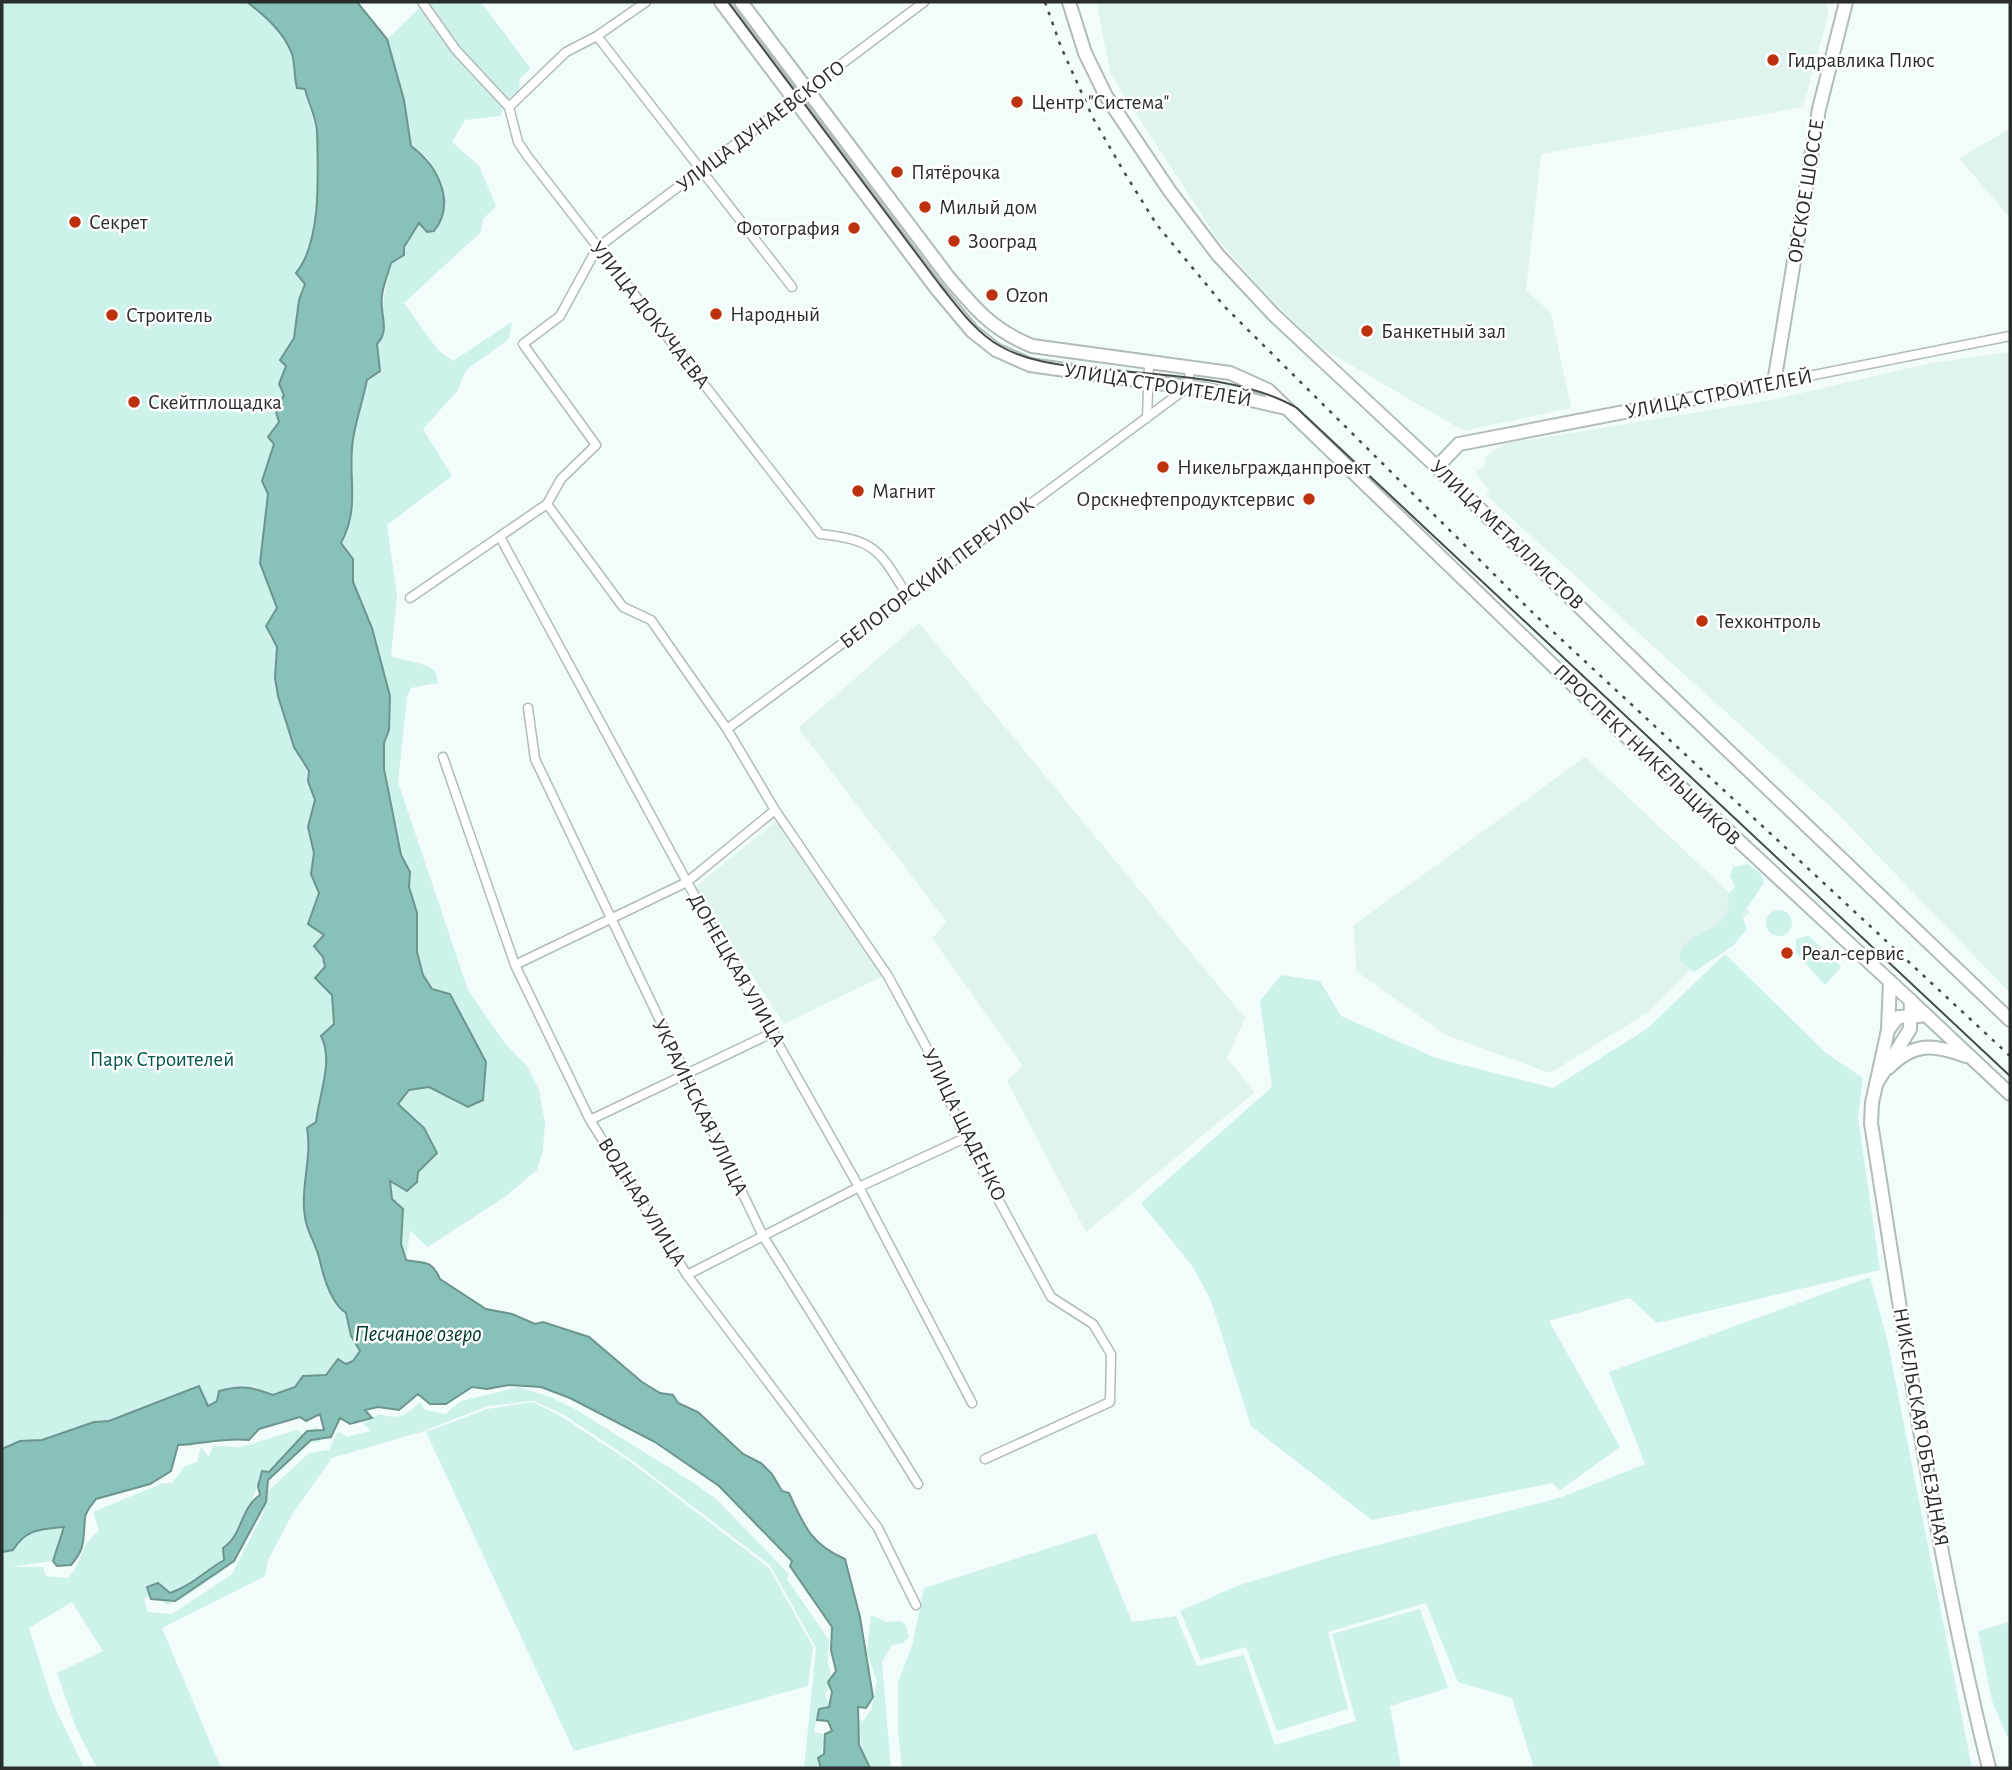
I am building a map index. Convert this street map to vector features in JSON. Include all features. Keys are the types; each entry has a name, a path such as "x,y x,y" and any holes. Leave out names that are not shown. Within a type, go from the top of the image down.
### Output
{"main road":[{"name":"УЛИЦА СТРОИТЕЛЕЙ","path":"721,2 936,288 972,331 996,350 1030,365 1208,390 1291,410"},
{"name":"УЛИЦА СТРОИТЕЛЕЙ","path":"741,2 949,278 987,322 1008,336 1032,346 1210,371 1254,381 1291,410"},
{"name":"УЛИЦА МЕТАЛЛИСТОВ","path":"1069,2 1085,53 1105,96 1169,190 1219,255 1274,315 1437,467 1650,676 2010,1020"},
{"name":"ОРСКОЕ ШОССЕ","path":"1774,383 1819,109 1846,2"},
{"name":"УЛИЦА СТРОИТЕЛЕЙ","path":"1437,467 1459,444 1774,383"},
{"name":"ПРОСПЕКТ НИКЕЛЬЩИКОВ","path":"1291,410 1627,737 1890,981 1912,1007 1933,1022 2010,1094"},
{"name":"НИКЕЛЬСКАЯ ОБЪЕЗДНАЯ","path":"1890,981 1888,1030 1871,1123 1921,1440 1967,1683 1989,1768"},
{"path":"1888,1030 1894,1019 1912,1007"},
{"path":"1878,1079 1910,1029 1912,1007"},
{"path":"1878,1079 1897,1059 1920,1046 1931,1045 1973,1058"}],"street":[{"name":"УЛИЦА ДОКУЧАЕВА","path":"422,2 456,50 509,107 518,142 597,248 690,363 820,534 844,536 871,546 907,595"},
{"path":"509,107 566,52 597,36 646,2"},
{"name":"УЛИЦА ДУНАЕВСКОГО","path":"597,248 925,2"},
{"path":"597,36 792,287"},
{"path":"885,220 898,210"},
{"path":"410,598 547,504 561,479 596,445 523,344 560,316 597,248"},
{"path":"936,288 949,278"},
{"name":"УЛИЦА СТРОИТЕЛЕЙ","path":"1774,383 2010,336"},
{"path":"1115,377 1117,360"},
{"path":"1130,379 1131,362"},
{"path":"1147,418 1146,382 1149,364"},
{"path":"1188,387 1190,369"},
{"path":"1208,390 1210,371"},
{"name":"БЕЛОГОРСКИЙ ПЕРЕУЛОК","path":"727,729 1188,387"},
{"name":"УЛИЦА ЩАДЕНКО","path":"547,504 623,607 651,620 727,729 775,810 888,976 929,1052 965,1138 1051,1297 1093,1324 1111,1354 1110,1402 985,1459"},
{"name":"ДОНЕЦКАЯ УЛИЦА","path":"500,537 687,882 859,1187 972,1403"},
{"name":"УКРАИНСКАЯ УЛИЦА","path":"528,708 535,759 763,1236 918,1485"},
{"name":"ВОДНАЯ УЛИЦА","path":"443,757 515,965 590,1120 687,1275 878,1528 916,1605"},
{"path":"515,965 687,882 775,810"},
{"path":"590,1120 774,1032"},
{"path":"687,1275 859,1187 965,1138"}],"shaded area":[{"path":"1096,2 1825,2 1829,12 1803,107 1541,154 1526,290 1551,313 1571,408 1464,431 1320,347 1268,297 1217,238 1111,75"},
{"path":"2010,129 2010,218 1959,158"},
{"path":"2010,352 2010,993 1834,810 1486,495 1490,491 1475,473 1485,465 1484,458 1504,444 1771,400 1931,363"},
{"path":"919,623 1245,1018 1227,1058 1255,1092 1086,1232 1007,1081 1023,1066 932,938 947,922 798,728"},
{"path":"1585,757 1750,912 1645,1014 1550,1073 1446,1035 1356,971 1354,925"},
{"path":"778,820 885,975 784,1024 695,887"}],"green space":[{"name":"Парк Строителей","path":"2,2 247,2 271,21 288,46 293,57 293,70 304,89 317,133 319,172 310,246 304,264 305,284 299,300 294,338 280,360 286,366 279,384 284,395 276,412 279,422 268,437 274,444 262,480 269,494 260,563 277,608 269,637 277,647 277,678 282,712 293,745 309,771 308,782 315,800 308,827 314,853 311,874 319,893 313,906 324,935 323,957 332,995 334,1024 321,1036 325,1046 326,1067 316,1122 307,1128 305,1217 329,1290 346,1313 351,1336 360,1351 353,1361 345,1364 338,1359 326,1376 314,1374 295,1387 273,1395 253,1386 208,1406 199,1386 109,1421 46,1439 14,1444 4,1449"},
{"path":"426,2 481,2 531,69 520,78 519,91 508,98 500,116 465,120 452,142 479,166 496,206 483,219 481,232 404,303 438,350 453,361 512,322 509,339 466,370 458,390 423,429 452,476 387,525 397,596 391,656 430,668 435,671 438,683 411,688 407,697 398,782 468,990 504,1042 527,1066 539,1090 545,1123 543,1150 537,1170 506,1196 428,1247 410,1231 406,1260 401,1244 403,1209 392,1199 390,1180 418,1172 424,1128 398,1104 409,1090 429,1087 468,1107 483,1100 486,1062 423,975 417,952 417,913 409,887 410,872 401,855 384,769 384,743 389,729 390,696 372,628 353,582 354,572 341,543 351,515 354,437 375,355 391,263 404,255 404,247 419,222 428,158 411,146 404,100 387,39"},
{"path":"1748,864 1761,874 1764,883 1742,915 1747,929 1734,945 1694,972 1680,960 1682,949 1688,942 1724,919 1728,909 1728,895 1735,886 1730,876 1733,867"},
{"path":"1779,910 1788,914 1792,923 1788,932 1779,936 1770,932 1766,923 1770,914"},
{"path":"1808,935 1841,967 1825,985 1796,953 1796,940"},
{"path":"1725,954 1825,1052 1863,1078 1858,1117 1880,1270 1657,1323 1630,1298 1549,1321 1620,1447 1560,1490 1552,1483 1372,1520 1251,1426 1211,1301 1193,1267 1141,1203 1272,1087 1260,1001 1281,975 1320,981 1341,1016 1436,1058 1553,1088 1648,1028"},
{"path":"1870,1277 1887,1339 1972,1768 1534,1768 1512,1698 1458,1682 1426,1603 1328,1632 1348,1709 1277,1731 1246,1647 1201,1660 1180,1611 1237,1586 1331,1557 1559,1498 1645,1464 1609,1372"},
{"path":"519,1387 573,1408 694,1483 716,1499 789,1574 787,1579 829,1640 828,1663 833,1683 825,1694 829,1705 826,1719 816,1721 814,1732 825,1734 829,1743 822,1746 821,1766 804,1768 816,1648 770,1565 629,1458 564,1415 534,1401 488,1406 424,1431 332,1458 293,1513 268,1560 265,1576 162,1628 221,1768 97,1768 76,1728 57,1673 103,1651 72,1602 29,1628 52,1701 84,1768 2,1768 2,1552 13,1550 23,1538 35,1531 65,1527 53,1561 10,1567 43,1567 46,1576 68,1578 87,1543 99,1531 93,1512 163,1483 172,1483 185,1466 197,1462 201,1447 209,1457 213,1446 241,1447 297,1430 303,1434 317,1427 321,1442 304,1443 266,1484 259,1483 230,1554 220,1561 221,1573 167,1605 155,1595 144,1599 148,1612 172,1614 232,1574 263,1514 266,1493 309,1453 329,1450 338,1431 347,1437 370,1431 363,1423 379,1414 402,1416 420,1402 425,1410 445,1414 461,1401"},
{"path":"533,1402 559,1415 632,1463 769,1568 813,1647 808,1686 574,1751 426,1432 487,1409"},
{"path":"1096,1533 1132,1622 1176,1616 1197,1666 1244,1655 1275,1745 1356,1721 1332,1634 1420,1609 1448,1688 1390,1706 1401,1768 902,1768 898,1731 898,1682 912,1646 924,1588"},
{"path":"871,1615 887,1622 901,1621 906,1625 909,1637 903,1643 892,1645 882,1662 891,1768 865,1768 856,1719 863,1721 871,1710 877,1682 867,1652"},
{"path":"2010,1622 2010,1743 1992,1701 1978,1631"}],"water":[{"name":"Песчаное озеро","path":"247,2 357,2 387,39 404,100 411,146 429,163 444,196 441,220 434,231 427,232 419,223 404,247 404,255 391,263 384,284 381,303 383,333 377,344 380,371 367,380 356,425 352,453 352,503 341,543 353,559 353,582 372,628 390,696 389,730 384,743 384,769 401,855 410,872 409,887 417,913 417,952 423,975 432,989 450,994 486,1062 483,1100 468,1107 429,1087 409,1090 398,1104 424,1128 437,1153 418,1172 417,1182 407,1191 390,1181 392,1199 403,1209 401,1244 406,1260 430,1265 440,1279 486,1309 512,1314 535,1324 543,1322 589,1337 642,1382 660,1393 673,1395 678,1403 698,1412 743,1454 761,1463 772,1474 782,1491 789,1493 804,1524 816,1540 845,1559 860,1617 873,1697 866,1708 858,1707 859,1745 870,1768 821,1768 818,1758 824,1754 825,1734 832,1731 828,1721 817,1720 819,1709 829,1707 832,1692 828,1682 836,1671 831,1650 832,1627 790,1566 792,1561 719,1486 655,1442 570,1398 541,1387 472,1387 446,1404 430,1404 418,1394 399,1410 378,1407 365,1410 372,1418 350,1424 340,1418 331,1437 311,1440 268,1480 266,1502 234,1561 175,1601 151,1599 147,1587 158,1583 170,1593 224,1560 223,1548 230,1543 253,1500 260,1495 258,1486 262,1471 269,1472 307,1431 324,1430 320,1414 306,1421 300,1417 259,1429 249,1440 232,1439 178,1445 171,1471 150,1484 96,1499 86,1513 84,1538 71,1565 57,1566 53,1561 64,1527 35,1531 23,1538 13,1550 2,1552 2,1449 20,1441 42,1440 94,1422 109,1421 199,1386 208,1406 217,1401 219,1391 227,1389 247,1388 273,1395 295,1387 303,1376 326,1375 338,1359 346,1364 353,1361 360,1351 351,1336 346,1313 329,1290 305,1217 307,1128 316,1122 326,1067 325,1046 321,1036 334,1024 332,995 315,978 325,967 323,957 314,946 324,935 308,924 319,893 311,874 314,853 308,827 315,800 308,781 309,771 294,747 278,696 275,678 277,647 266,626 277,608 260,563 268,494 262,481 274,444 268,437 279,422 276,412 284,395 279,384 286,366 280,360 294,338 299,300 305,284 296,273 310,243 317,205 317,131 305,89 297,88 289,46 273,25"}],"tram line":[{"path":"728,2 940,285 983,334 1010,351 1042,362 1196,378 1250,389 1297,408 2010,1076"}],"railway":[{"path":"1045,2 1061,47 1093,118 1124,172 1157,225 1225,307 1534,614 2010,1056"}],"place":[{"name":"Гидравлика Плюс","path":"1773,60"},
{"name":"Центр \"Система\"","path":"1017,102"},
{"name":"Пятёрочка","path":"897,172"},
{"name":"Милый дом","path":"925,207"},
{"name":"Секрет","path":"75,222"},
{"name":"Фотография","path":"854,228"},
{"name":"Зооград","path":"954,241"},
{"name":"Ozon","path":"992,295"},
{"name":"Народный","path":"716,314"},
{"name":"Строитель","path":"112,315"},
{"name":"Банкетный зал","path":"1367,331"},
{"name":"Скейтплощадка","path":"134,402"},
{"name":"Никельгражданпроект","path":"1163,467"},
{"name":"Магнит","path":"858,491"},
{"name":"Орскнефтепродуктсервис","path":"1309,499"},
{"name":"Техконтроль","path":"1702,621"},
{"name":"Реал-сервис","path":"1787,953"}]}
